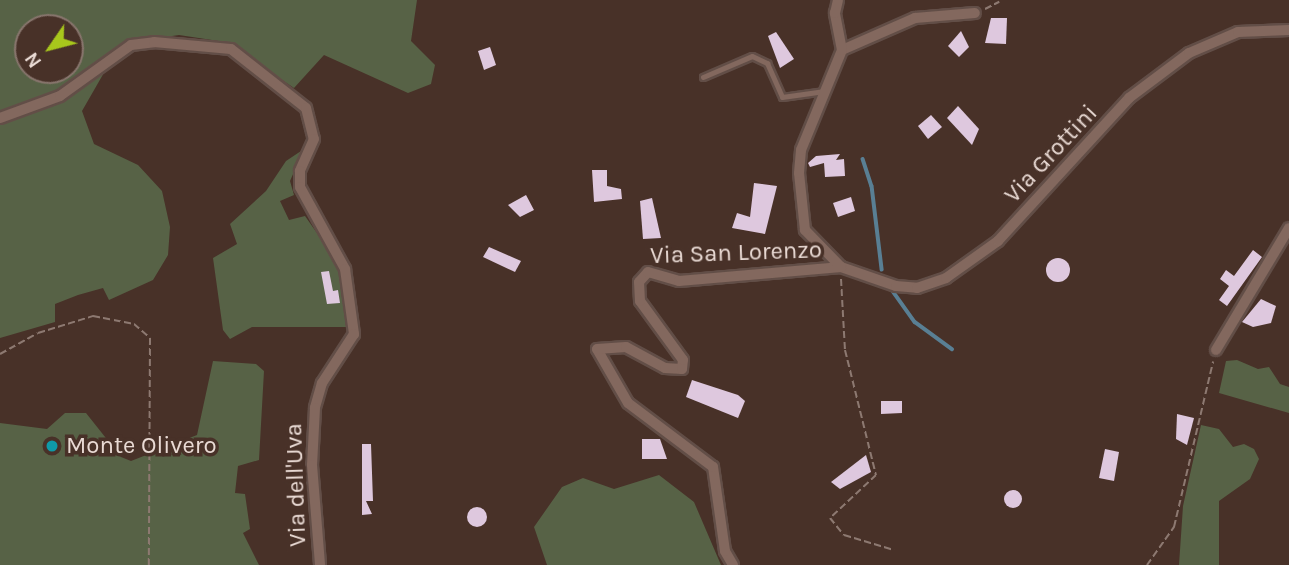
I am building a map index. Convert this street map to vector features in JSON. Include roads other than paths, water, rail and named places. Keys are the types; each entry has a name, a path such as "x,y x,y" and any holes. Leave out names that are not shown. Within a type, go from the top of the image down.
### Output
{"street":[{"name":"Via San Lorenzo","path":"733,565 726,551 713,467 628,403 597,349 626,347 665,368 682,369 683,360 640,301 639,282 648,272 679,281 841,267 839,260 814,243 800,213 802,150 842,50 838,0"},
{"path":"842,50 915,18 975,13"},
{"name":"Via Grottini","path":"841,267 896,286 917,288 946,278 998,241 1129,98 1189,53 1238,32 1289,30"},
{"name":"Via dell'Uva","path":"0,118 60,96 131,45 154,42 231,49 306,108 314,139 300,171 302,194 345,269 354,334 322,383 315,408 312,465 320,565"},
{"path":"1216,350 1289,228"}],"lane":[{"path":"703,77 752,56 767,63 782,97 825,91"}],"waterway":[{"path":"863,159 872,186 882,269"},
{"path":"890,287 915,322 952,349"}],"place":[{"name":"Monte Olivero","path":"52,446"}]}
